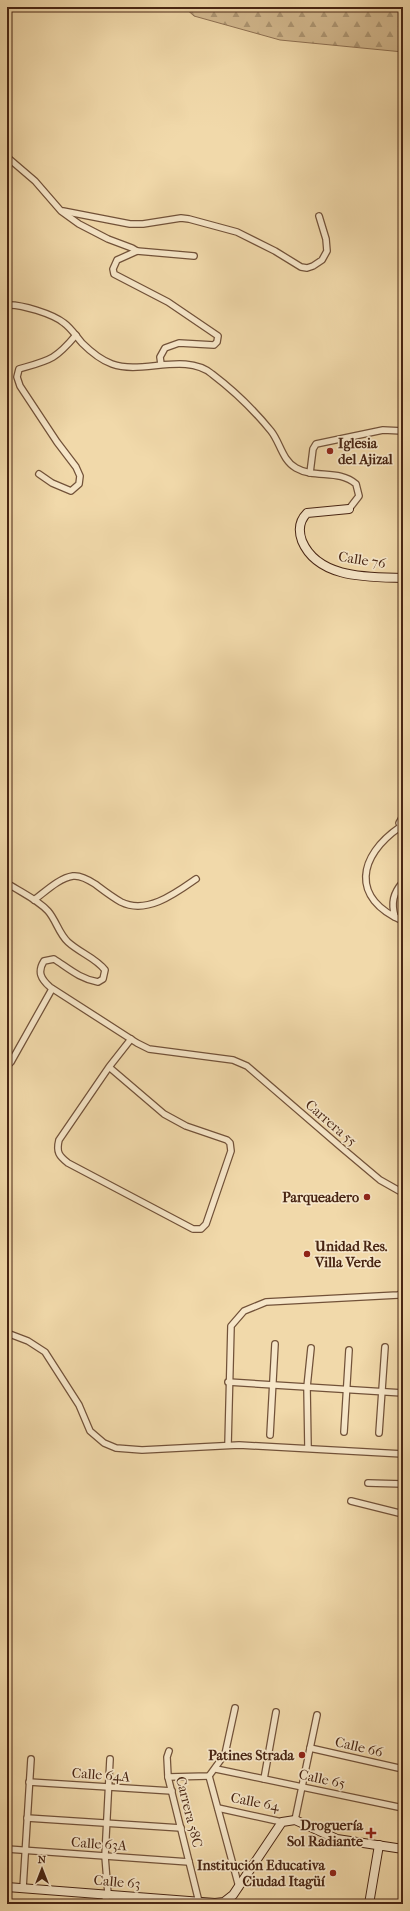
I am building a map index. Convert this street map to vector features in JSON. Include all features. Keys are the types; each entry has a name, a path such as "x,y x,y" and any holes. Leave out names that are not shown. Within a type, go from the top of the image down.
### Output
{"street":[{"path":"7,157 35,180 61,211 79,224 108,239 137,251 194,256"},
{"path":"61,211 130,224 143,224 181,218 189,219 238,232 275,251 300,267 307,268 322,260 327,251 326,239 319,216"},
{"path":"137,251 117,260 114,264 114,274 168,302 218,336 218,342 214,345 179,343 169,346 162,352 161,364"},
{"path":"7,305 28,307 63,322 92,351 112,364 124,367 161,364 191,365 209,371 236,395 266,426 278,442 282,453 293,466 310,473 313,449 316,444 383,430 403,431"},
{"path":"39,474 52,483 71,491 79,484 80,476 76,467 57,442 20,386 18,373 19,369 50,360 61,352 76,335"},
{"name":"Calle 76","path":"310,473 345,477 356,484 359,493 358,499 349,509 307,513 301,519 300,534 307,551 317,561 336,571 403,578"},
{"path":"403,816 400,819 402,828 390,834 375,850 370,860 366,876 366,886 370,894 382,908 403,921"},
{"path":"34,900 66,878 82,876 121,902 138,906 155,903 174,895 196,879"},
{"path":"395,917 393,908 394,895 403,882"},
{"path":"7,883 34,900 49,912 67,941 82,953 100,964 105,970 103,979 98,982 91,981 82,978 54,959 44,961 40,971 41,980 52,989 131,1039 109,1067 59,1140 57,1148 58,1154 68,1163 193,1229 201,1229 206,1224 231,1151 230,1143 227,1140 186,1126 164,1114 109,1067"},
{"path":"7,1066 11,1062 52,989"},
{"name":"Carrera 55","path":"131,1039 149,1049 233,1060 247,1066 365,1168 380,1180 403,1193"},
{"path":"228,1445 228,1382 231,1326 244,1311 266,1302 403,1293"},
{"path":"7,1333 28,1341 45,1352 79,1405 90,1431 104,1443 116,1448 142,1450 228,1445 403,1454"},
{"path":"270,1435 275,1344"},
{"path":"379,1433 385,1347"},
{"path":"308,1448 308,1387 311,1348"},
{"path":"344,1432 348,1350"},
{"path":"228,1382 403,1393"},
{"path":"368,1483 403,1484"},
{"path":"351,1501 403,1514"},
{"path":"168,1777 209,1776 216,1769 225,1754 235,1708"},
{"path":"264,1779 276,1712"},
{"path":"295,1820 317,1715"},
{"name":"Calle 66","path":"310,1748 403,1769"},
{"name":"Carrera 58C","path":"170,1751 166,1757 168,1777 199,1902"},
{"path":"23,1888 31,1759"},
{"path":"103,1904 108,1894 105,1856 110,1760"},
{"name":"Calle 65","path":"216,1769 403,1808"},
{"path":"209,1776 239,1887"},
{"name":"Calle 64A","path":"30,1782 172,1791"},
{"name":"Calle 64","path":"218,1808 282,1822 295,1820 337,1838 403,1849"},
{"path":"28,1818 181,1828"},
{"path":"239,1887 282,1822"},
{"path":"369,1904 379,1845"},
{"name":"Calle 63A","path":"7,1849 189,1862"},
{"name":"Calle 63","path":"7,1886 199,1902 224,1902 233,1895 239,1887"}],"green space":[{"path":"184,7 403,7 403,52 280,40 194,16"}],"place":[{"name":"Iglesia del Ajizal","path":"330,451"},
{"name":"Parqueadero","path":"367,1197"},
{"name":"Unidad Res. Villa Verde","path":"307,1254"},
{"name":"Patines Strada","path":"302,1755"},
{"name":"Droguería Sol Radiante","path":"371,1833"},
{"name":"Institución Educativa Ciudad Itagüí","path":"333,1873"}]}
